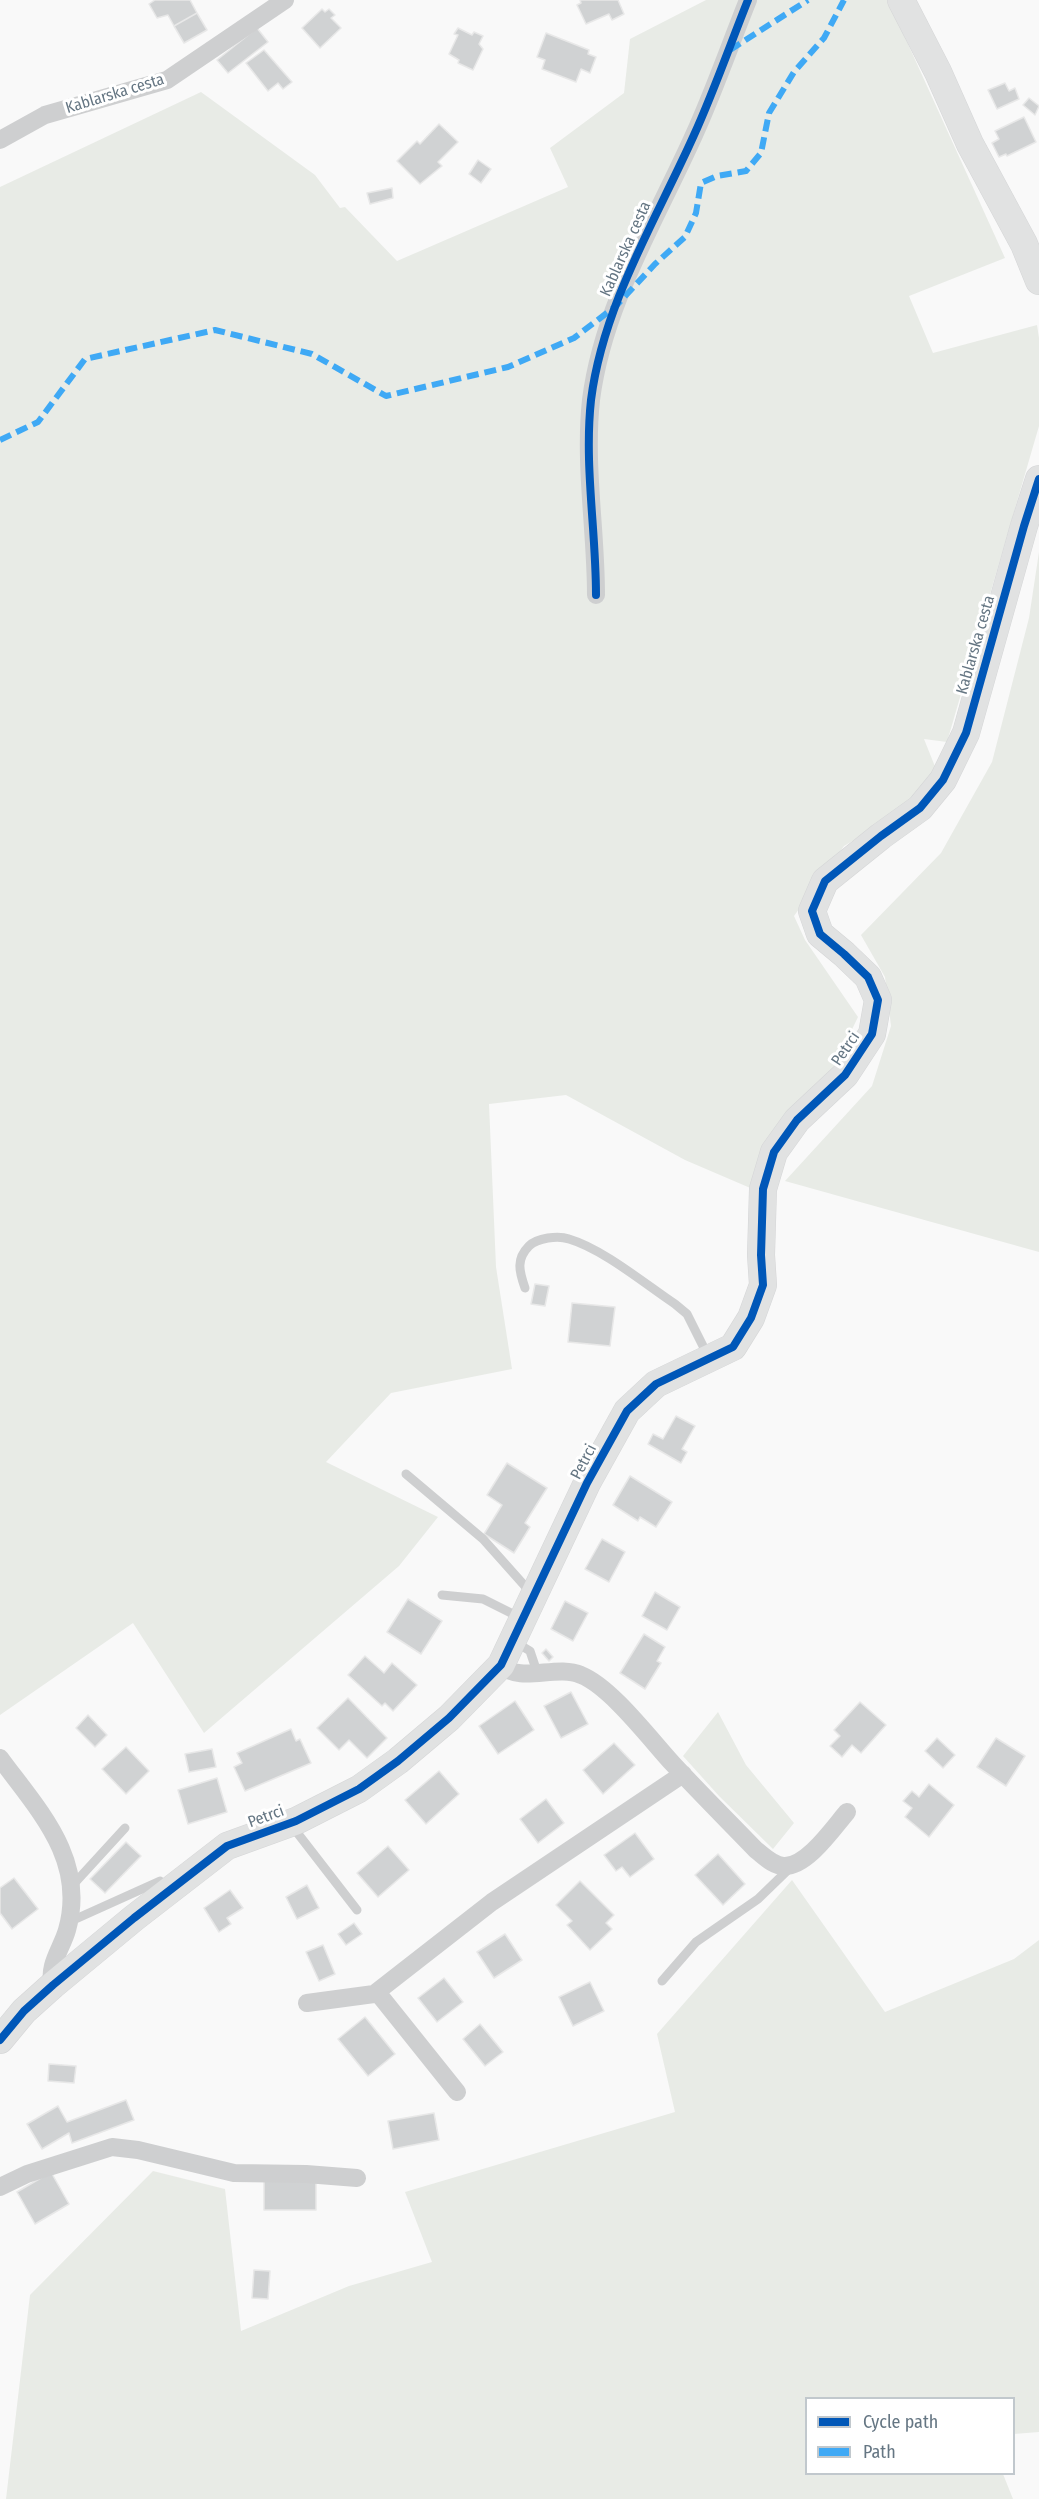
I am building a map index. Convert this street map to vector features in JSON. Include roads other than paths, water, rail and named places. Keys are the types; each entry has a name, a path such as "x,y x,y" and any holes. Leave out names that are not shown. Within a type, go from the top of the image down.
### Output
{"street":[{"name":"Kablarska cesta","path":"0,140 45,115 167,80 285,0"},
{"name":"Kablarska cesta","path":"596,595 589,481 589,432 591,399 599,362 616,306 634,262 695,134 748,0"},
{"path":"901,0 938,72 970,144 1024,244 1039,280"},
{"name":"Kablarska cesta","path":"920,808 943,780 966,733 1020,537 1039,479"},
{"name":"Petrci","path":"0,2040 24,2011 53,1985 226,1846 289,1823 359,1789 398,1761 449,1718 501,1665 587,1483 627,1411 656,1384 734,1347 751,1318 763,1285 761,1255 763,1189 774,1152 798,1120 845,1075 872,1034 878,1000 868,977 820,934 812,911 825,881 920,808"},
{"path":"501,1665 508,1672 514,1673 580,1674 598,1686 626,1711 756,1850 773,1863 785,1866 796,1863 817,1848 848,1812"},
{"path":"0,1758 53,1831 66,1856 71,1887 69,1922 49,1974 53,1985"},
{"path":"307,2003 377,1992 492,1902 683,1774"},
{"path":"377,1992 457,2092"},
{"path":"0,2187 27,2174 112,2147 138,2150 234,2173 306,2174 357,2178"}],"lane":[{"path":"525,1288 519,1269 521,1254 532,1243 548,1238 566,1238 590,1247 687,1314 709,1358"},
{"path":"406,1474 483,1539 523,1618 537,1672"},
{"path":"442,1595 483,1599 523,1618"},
{"path":"289,1823 357,1910"},
{"path":"71,1887 125,1828"},
{"path":"662,1981 696,1942 758,1899 796,1863"},
{"path":"69,1922 160,1881"}]}
